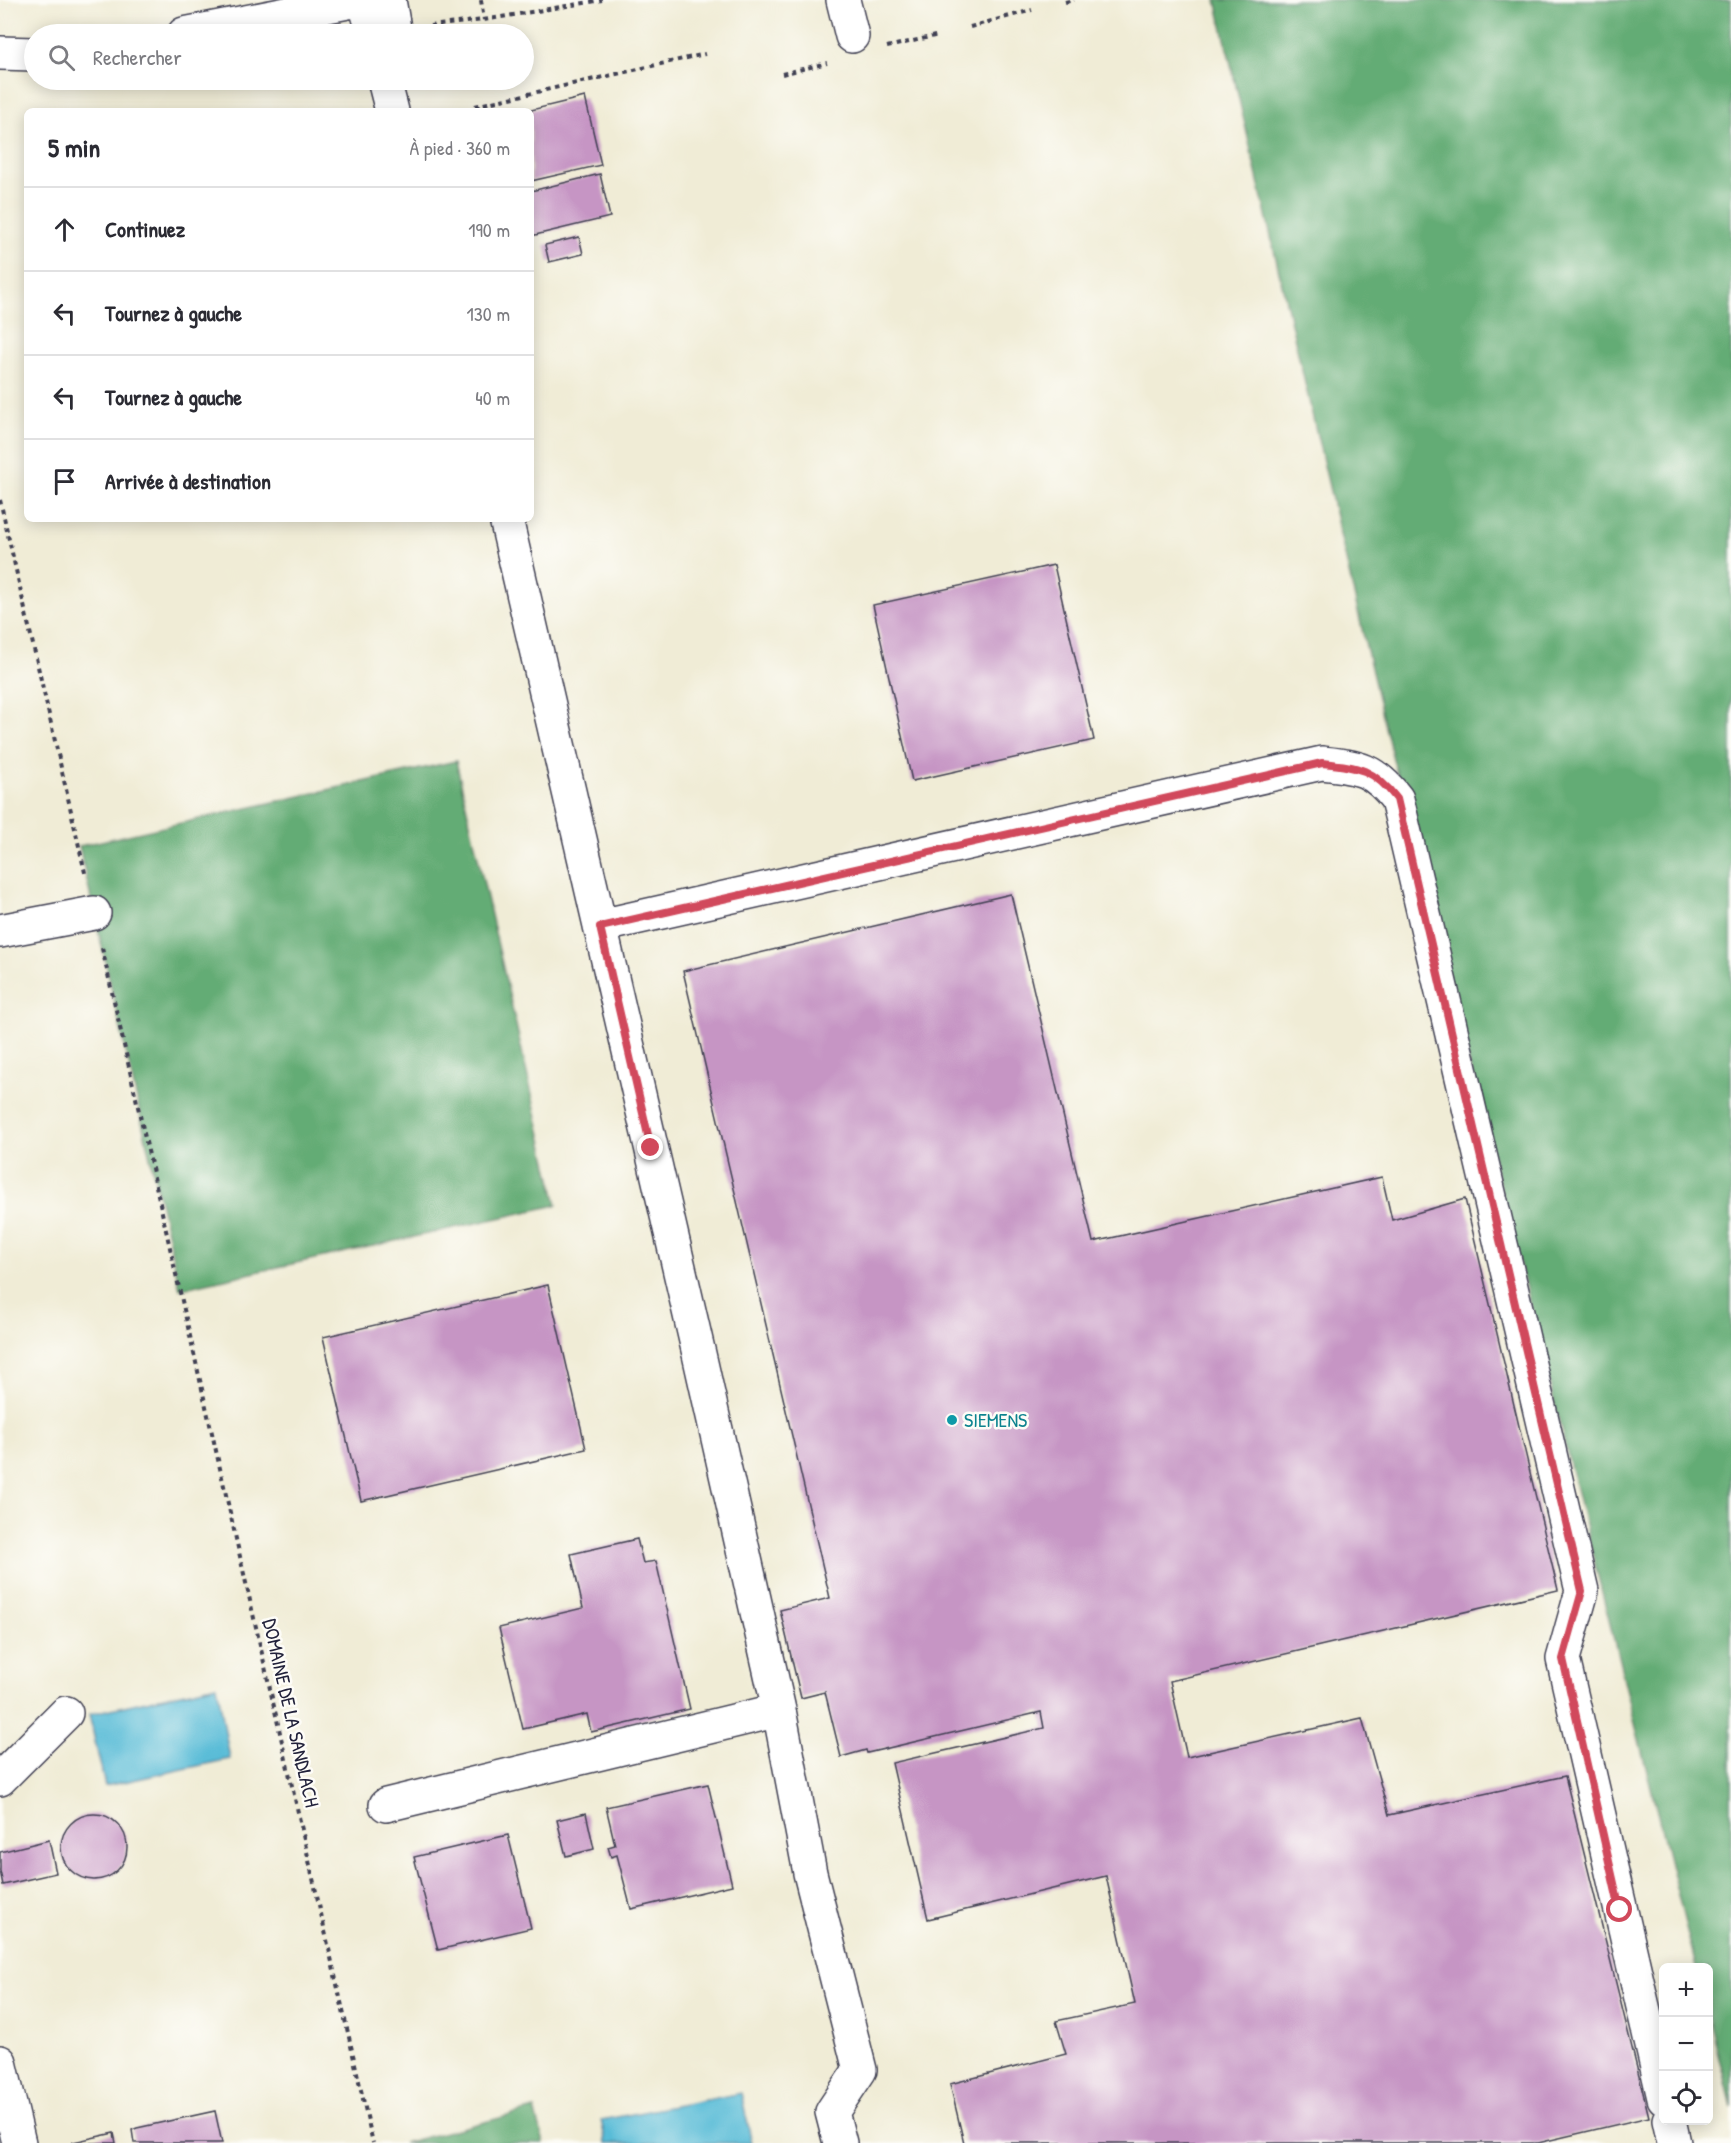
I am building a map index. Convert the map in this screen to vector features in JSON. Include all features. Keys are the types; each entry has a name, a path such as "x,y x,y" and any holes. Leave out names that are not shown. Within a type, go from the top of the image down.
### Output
{"street":[{"path":"235,24 358,0"},
{"path":"364,0 371,24"},
{"path":"389,0 393,24"},
{"path":"843,0 865,43"},
{"path":"0,52 24,53"},
{"path":"387,90 391,108"},
{"path":"406,90 410,108"},
{"path":"507,522 697,1342 779,1710 810,1873 860,2070 832,2112 840,2143"},
{"path":"600,927 1322,763 1358,767 1383,782 1397,799 1582,1591 1563,1659 1659,2077"},
{"path":"0,931 94,913"},
{"path":"386,1805 779,1710"},
{"path":"0,1779 66,1713"},
{"path":"0,2062 18,2143"},
{"path":"1670,2125 1674,2143"}],"path":[{"path":"481,0 484,20 602,0"},
{"path":"1065,2 1074,0"},
{"path":"970,27 1032,10"},
{"path":"865,43 939,34"},
{"path":"475,106 705,54"},
{"path":"782,74 832,61"},
{"name":"DOMAINE DE LA SANDLACH","path":"180,1289 373,2143"}],"green space":[{"path":"1216,0 1731,0 1731,2107 1713,2033 1713,1963 1695,1963 1382,715"},
{"path":"456,761 557,1205 180,1289 79,846"},
{"path":"535,2109 544,2143 403,2143"}],"water":[{"path":"217,1685 230,1759 105,1786 89,1714"},
{"path":"741,2093 752,2143 606,2143 601,2120"}],"building":[{"path":"585,97 601,165 534,180 534,109"},
{"path":"600,174 610,217 534,235 534,190"},
{"path":"579,237 583,254 549,262 545,245"},
{"path":"1054,565 1094,740 912,781 873,605"},
{"path":"1011,894 1093,1242 1382,1177 1392,1220 1465,1199 1558,1590 1170,1681 1187,1757 1362,1718 1389,1815 1565,1776 1649,2117 1538,2143 964,2143 950,2084 1066,2054 1056,2021 1135,2004 1106,1876 928,1919 892,1763 1044,1728 1041,1712 867,1753 866,1750 841,1757 825,1692 801,1698 780,1610 830,1598 683,971"},
{"path":"548,1285 586,1449 361,1501 323,1337"},
{"path":"637,1539 643,1563 656,1561 690,1709 591,1732 587,1714 523,1729 499,1628 583,1608 571,1554"},
{"path":"708,1784 732,1885 631,1909 617,1855 611,1857 608,1847 615,1845 606,1807"},
{"path":"586,1813 594,1849 566,1856 557,1820"},
{"path":"94,1814 107,1817 117,1824 124,1834 127,1847 124,1860 117,1870 107,1877 94,1880 81,1877 71,1870 64,1860 61,1847 64,1834 71,1824 81,1817"},
{"path":"508,1835 531,1928 438,1950 414,1857"},
{"path":"49,1840 56,1873 3,1885 0,1852"},
{"path":"215,2111 222,2143 134,2143 132,2130 137,2128"},
{"path":"114,2133 116,2143 73,2143 73,2142"}],"place":[{"name":"SIEMENS","path":"952,1420"}],"route":[{"path":"651,1148 600,927 1322,763 1358,767 1383,782 1397,799 1582,1591 1563,1659 1620,1910"}]}
